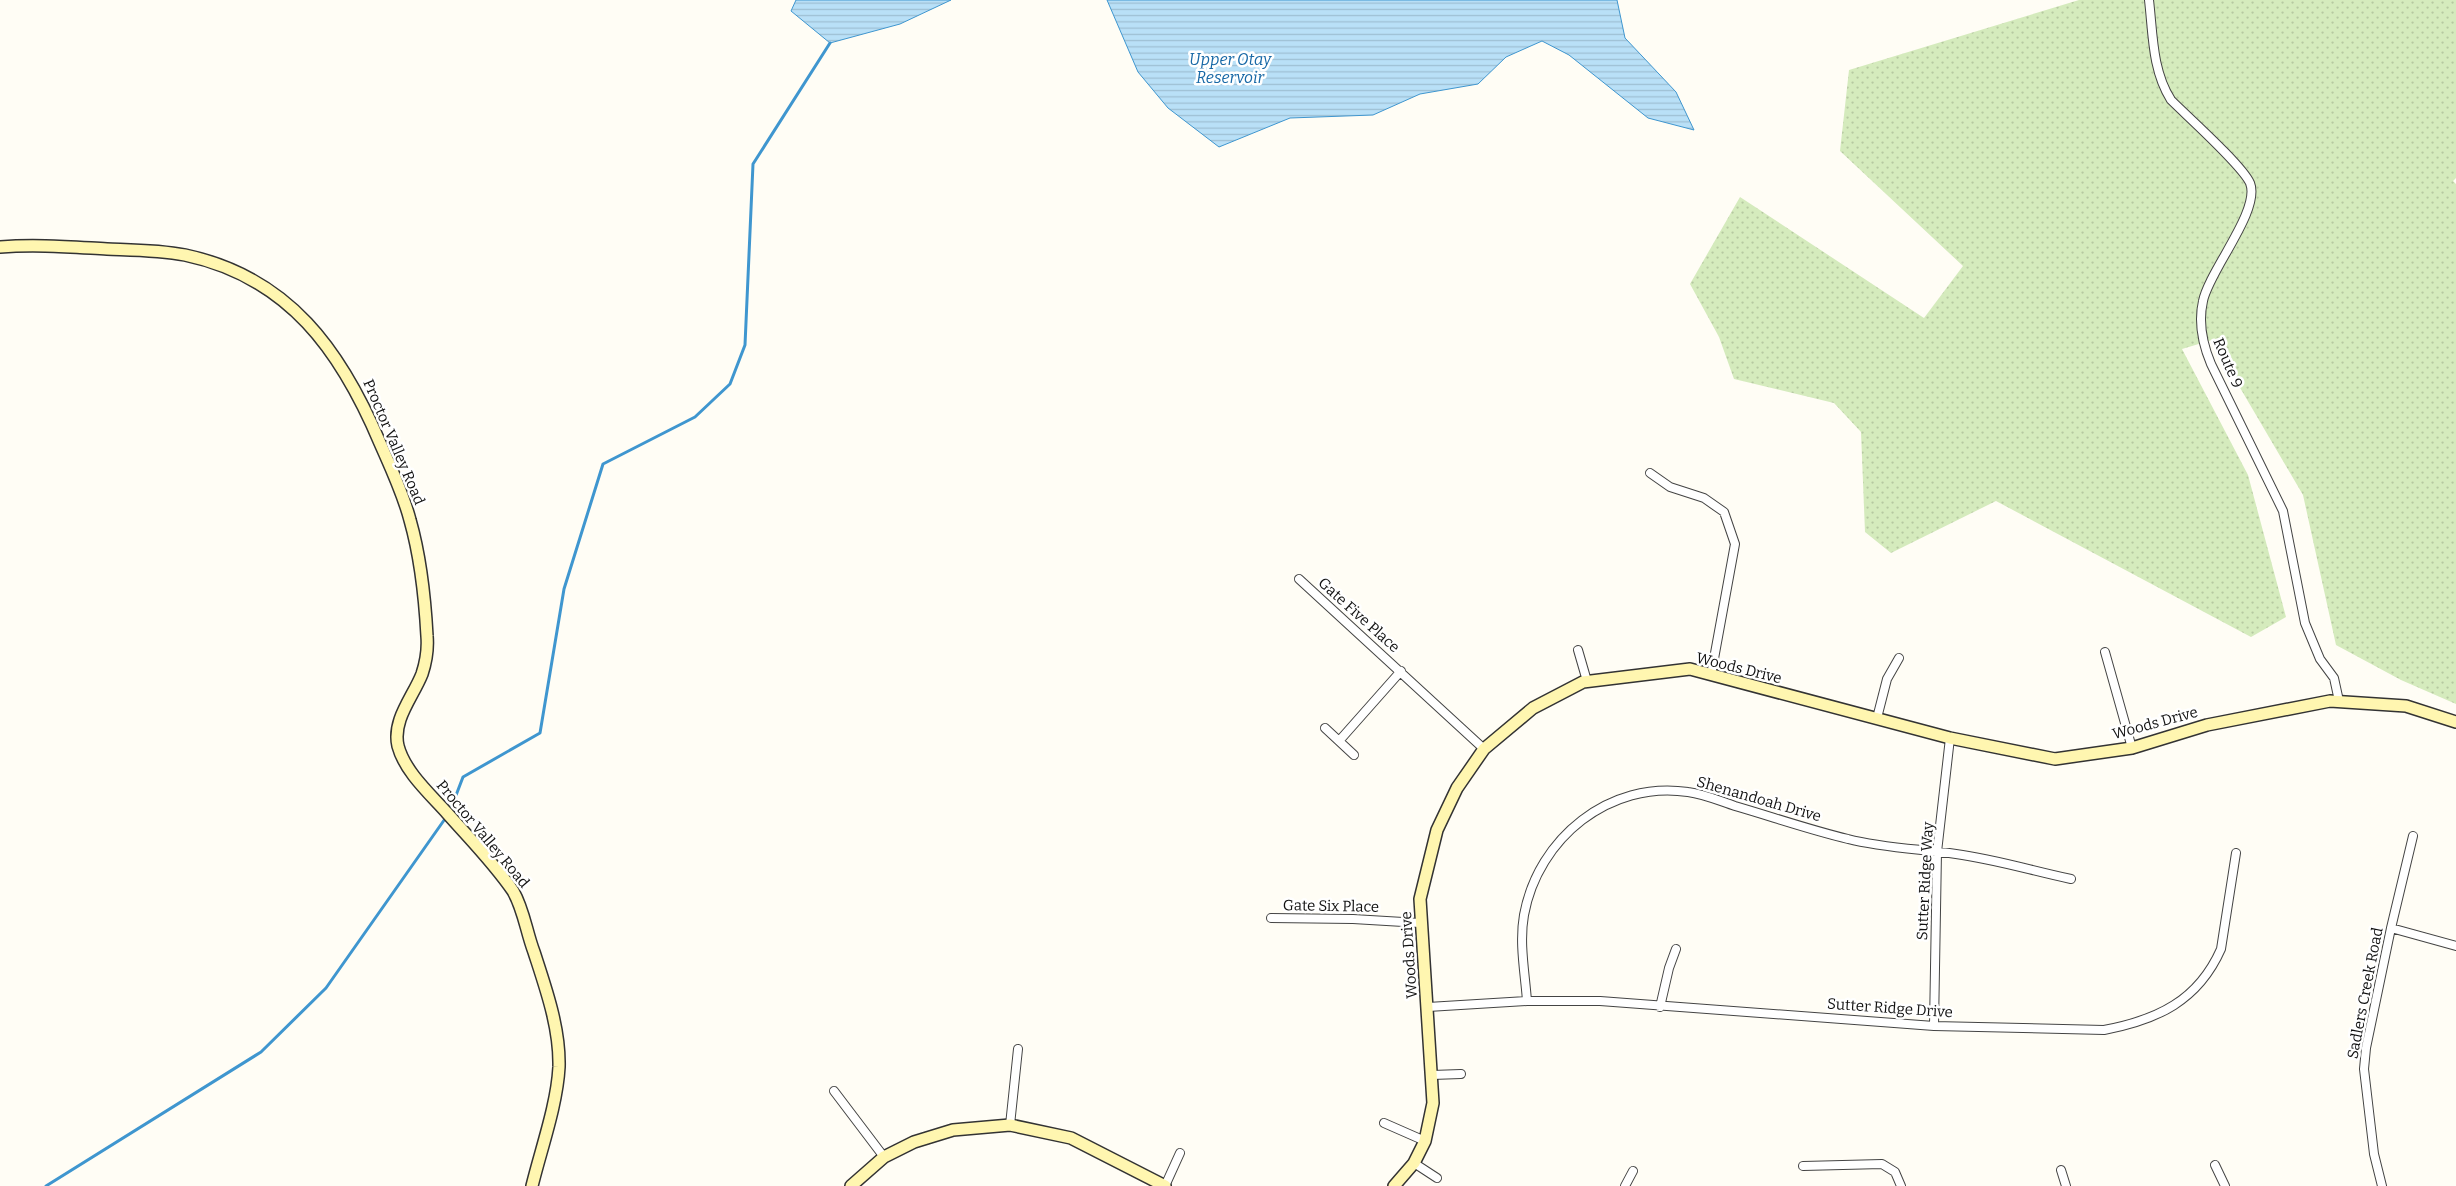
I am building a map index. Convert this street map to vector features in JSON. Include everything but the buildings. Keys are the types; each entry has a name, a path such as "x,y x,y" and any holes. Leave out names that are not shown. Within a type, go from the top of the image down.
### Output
{"street":[{"name":"Route 9","path":"2149,0 2156,62 2166,92 2171,100 2243,172 2251,187 2249,207 2204,296 2201,320 2203,342 2211,364 2283,511 2305,623 2320,659 2334,678 2339,702"},
{"name":"Proctor Valley Road","path":"0,247 45,245 166,252 217,265 258,284 294,310 326,343 352,382 406,506 414,537 425,618 428,645 425,663 399,723 397,736 399,749 407,766 419,781 513,891 522,910 531,944 546,983 557,1040 559,1067 556,1089 532,1186"},
{"path":"1650,473 1670,487 1704,498 1724,512 1736,544 1711,675"},
{"name":"Gate Five Place","path":"1299,579 1401,671 1484,750"},
{"path":"1578,650 1587,681"},
{"path":"2105,652 2132,748"},
{"path":"1877,718 1887,679 1899,658"},
{"name":"Woods Drive","path":"1394,1186 1414,1163 1425,1141 1433,1103 1428,1007 1420,923 1420,899 1437,830 1457,788 1484,750 1533,708 1587,681 1690,670 1950,738 2054,759 2132,748 2207,725 2330,701 2406,706 2456,722"},
{"name":"Gate Five Place","path":"1340,741 1401,671"},
{"path":"1325,728 1354,755"},
{"name":"Sutter Ridge Way","path":"1934,1026 1937,852 1950,738"},
{"name":"Shenandoah Drive","path":"1527,1001 1522,931 1527,903 1536,877 1550,852 1570,830 1594,811 1620,799 1662,791 1690,792 1849,840 1957,854 2071,879"},
{"name":"Sadlers Creek Road","path":"2382,1186 2374,1154 2364,1069 2366,1048 2391,928 2413,836"},
{"name":"Sutter Ridge Drive","path":"1428,1007 1527,1001 1600,1001 1660,1007 1934,1026 2104,1030 2143,1022 2168,1010 2183,1000 2202,981 2221,949 2236,853"},
{"name":"Gate Six Place","path":"1271,918 1353,919 1420,923"},
{"path":"2391,928 2456,946"},
{"path":"1660,1007 1669,968 1676,949"},
{"path":"1010,1125 1018,1050"},
{"path":"1432,1075 1461,1074"},
{"path":"834,1092 884,1157"},
{"path":"1384,1123 1425,1141"},
{"path":"851,1186 884,1157 914,1142 953,1130 1010,1125 1071,1138 1165,1186 1180,1153"},
{"path":"1414,1163 1437,1178"},
{"path":"1803,1166 1882,1164 1895,1172 1901,1186"},
{"path":"2216,1165 2225,1186"},
{"path":"2062,1170 2066,1186"},
{"path":"1625,1186 1633,1172"}],"green space":[{"path":"2079,0 2456,0 2456,178 2453,181 2456,184 2456,704 2401,680 2336,645 2303,495 2212,340 2182,349 2248,475 2286,617 2251,637 1996,501 1891,553 1865,532 1861,432 1834,403 1734,379 1719,337 1690,284 1740,197 1924,318 1963,266 1840,151 1849,70"}],"water":[{"path":"796,0 951,0 900,24 830,43 791,11"},
{"name":"Upper Otay Reservoir","path":"1107,0 1617,0 1625,38 1676,92 1694,130 1648,118 1569,55 1542,41 1506,57 1478,84 1420,94 1373,115 1290,118 1219,147 1168,108 1138,72"}],"waterway":[{"path":"450,811 463,777 540,733 564,589 603,464 695,417 730,384 745,345 753,164 830,43"},
{"path":"46,1186 261,1052 326,988 447,816"}]}
